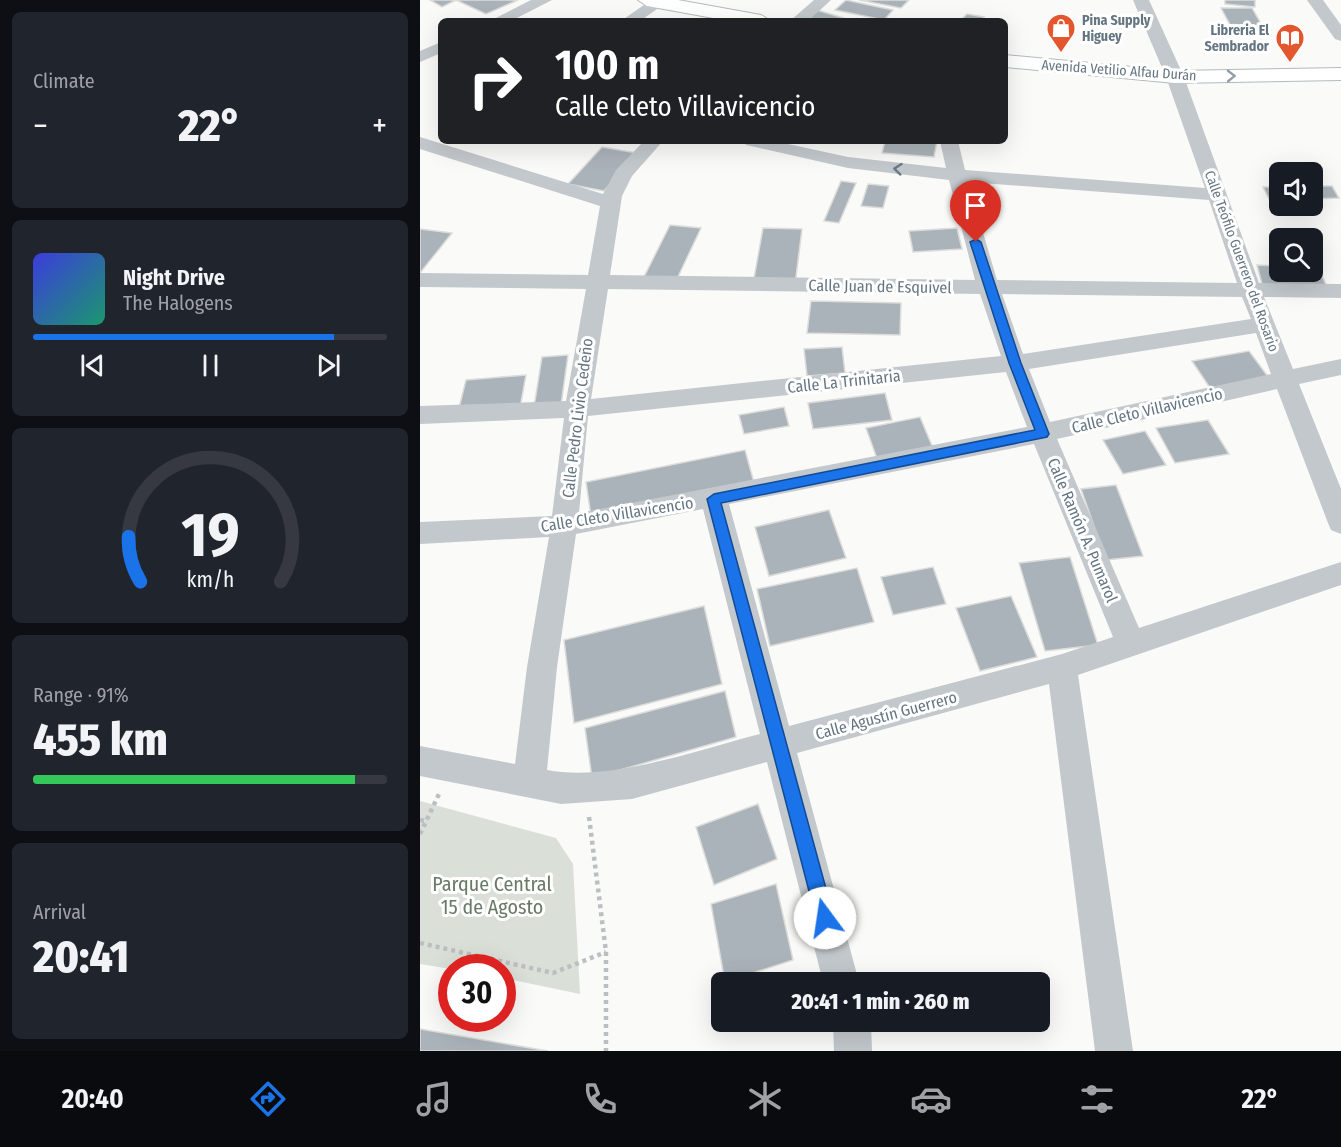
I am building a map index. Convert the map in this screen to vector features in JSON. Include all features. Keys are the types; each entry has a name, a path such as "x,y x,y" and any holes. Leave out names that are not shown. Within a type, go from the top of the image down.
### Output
{"main road":[{"path":"656,1 744,18"},
{"name":"Avenida Vetilio Alfau Durán","path":"1008,61 1175,77 1341,74"}],"street":[{"path":"505,18 544,0"},
{"path":"802,18 823,0"},
{"name":"Calle Teófilo Guerrero del Rosario","path":"1141,0 1175,77 1219,195 1251,291 1341,523"},
{"path":"1315,0 1341,36"},
{"path":"634,18 656,1"},
{"path":"420,42 438,47"},
{"path":"420,57 438,49"},
{"path":"420,162 436,144 611,203"},
{"name":"Calle Pedro Livio Cedeño","path":"529,782 542,667 564,526 577,409 611,203 622,174 651,144"},
{"path":"763,144 800,155 956,175 1219,195"},
{"name":"Calle Ramón A. Pumarol","path":"950,144 956,175 989,287 1015,363 1042,434 1131,644"},
{"name":"Calle Juan de Esquivel","path":"420,280 1341,291"},
{"name":"Calle La Trinitaria","path":"420,415 577,409 1015,363 1265,324"},
{"name":"Calle Cleto Villavicencio","path":"420,533 564,526 714,499 1042,434 1341,367"},
{"path":"714,499 838,972"},
{"name":"Calle Agustín Guerrero","path":"420,761 561,788 632,783 1062,667 1341,573"},
{"path":"1062,667 1114,1051"},
{"path":"852,1032 853,1051"}],"path":[{"path":"420,834 422,821 450,768"},
{"path":"585,786 606,951 606,1051"},
{"path":"420,943 553,973 606,951"}],"green space":[{"name":"Parque Central 15 de Agosto","path":"420,801 556,838 573,864 580,994 516,981 516,954 438,954 438,967 420,964"}],"building":[{"path":"430,0 456,0 442,7"},
{"path":"456,0 518,0 486,14"},
{"path":"846,0 893,10 886,18 874,18 835,10"},
{"path":"859,0 909,0 901,8"},
{"path":"1225,0 1255,0 1255,7 1225,4"},
{"path":"1221,8 1252,8 1267,34 1235,34"},
{"path":"817,10 843,18 809,18"},
{"path":"967,14 984,17 983,18 963,18"},
{"path":"884,144 936,144 934,157 882,153"},
{"path":"602,147 637,153 604,191 568,184"},
{"path":"841,181 856,183 839,223 824,221"},
{"path":"868,184 889,186 883,208 861,206"},
{"path":"1323,186 1332,186 1339,198 1323,199"},
{"path":"1263,187 1269,187 1269,199"},
{"path":"670,225 701,228 676,281 644,277"},
{"path":"763,228 802,229 795,285 753,284"},
{"path":"957,228 962,249 913,252 909,231"},
{"path":"420,229 452,233 420,273"},
{"path":"1257,265 1269,266 1269,282 1323,282 1323,277 1326,285 1263,288"},
{"path":"811,301 901,303 900,335 807,333"},
{"path":"842,347 845,373 807,376 804,349"},
{"path":"1249,351 1269,378 1210,388 1192,361"},
{"path":"568,355 561,405 534,407 542,357"},
{"path":"526,375 520,408 458,412 466,380"},
{"path":"885,393 892,420 813,429 808,403"},
{"path":"784,407 789,426 744,434 739,415"},
{"path":"920,417 935,453 879,464 866,428"},
{"path":"1208,420 1229,454 1175,463 1156,428"},
{"path":"1145,431 1166,465 1123,474 1103,440"},
{"path":"745,450 756,490 591,516 586,482"},
{"path":"1116,485 1143,556 1106,560 1081,489"},
{"path":"829,510 846,558 769,576 755,527"},
{"path":"1070,557 1098,645 1045,651 1019,563"},
{"path":"933,567 946,604 893,615 881,577"},
{"path":"857,568 874,622 770,646 757,589"},
{"path":"1011,596 1037,657 980,671 956,608"},
{"path":"704,606 722,684 574,723 564,640"},
{"path":"725,691 736,737 592,778 585,728"},
{"path":"758,804 777,859 714,885 696,827"},
{"path":"776,884 793,960 756,972 723,972 711,904"},
{"path":"420,1029 548,1051 420,1051"}],"place":[{"name":"Pina Supply Higuey","path":"1061,54"},
{"name":"Libreria El Sembrador","path":"1290,64"}],"route":[{"path":"825,918 714,499 1042,434 1015,363 976,242"}]}
